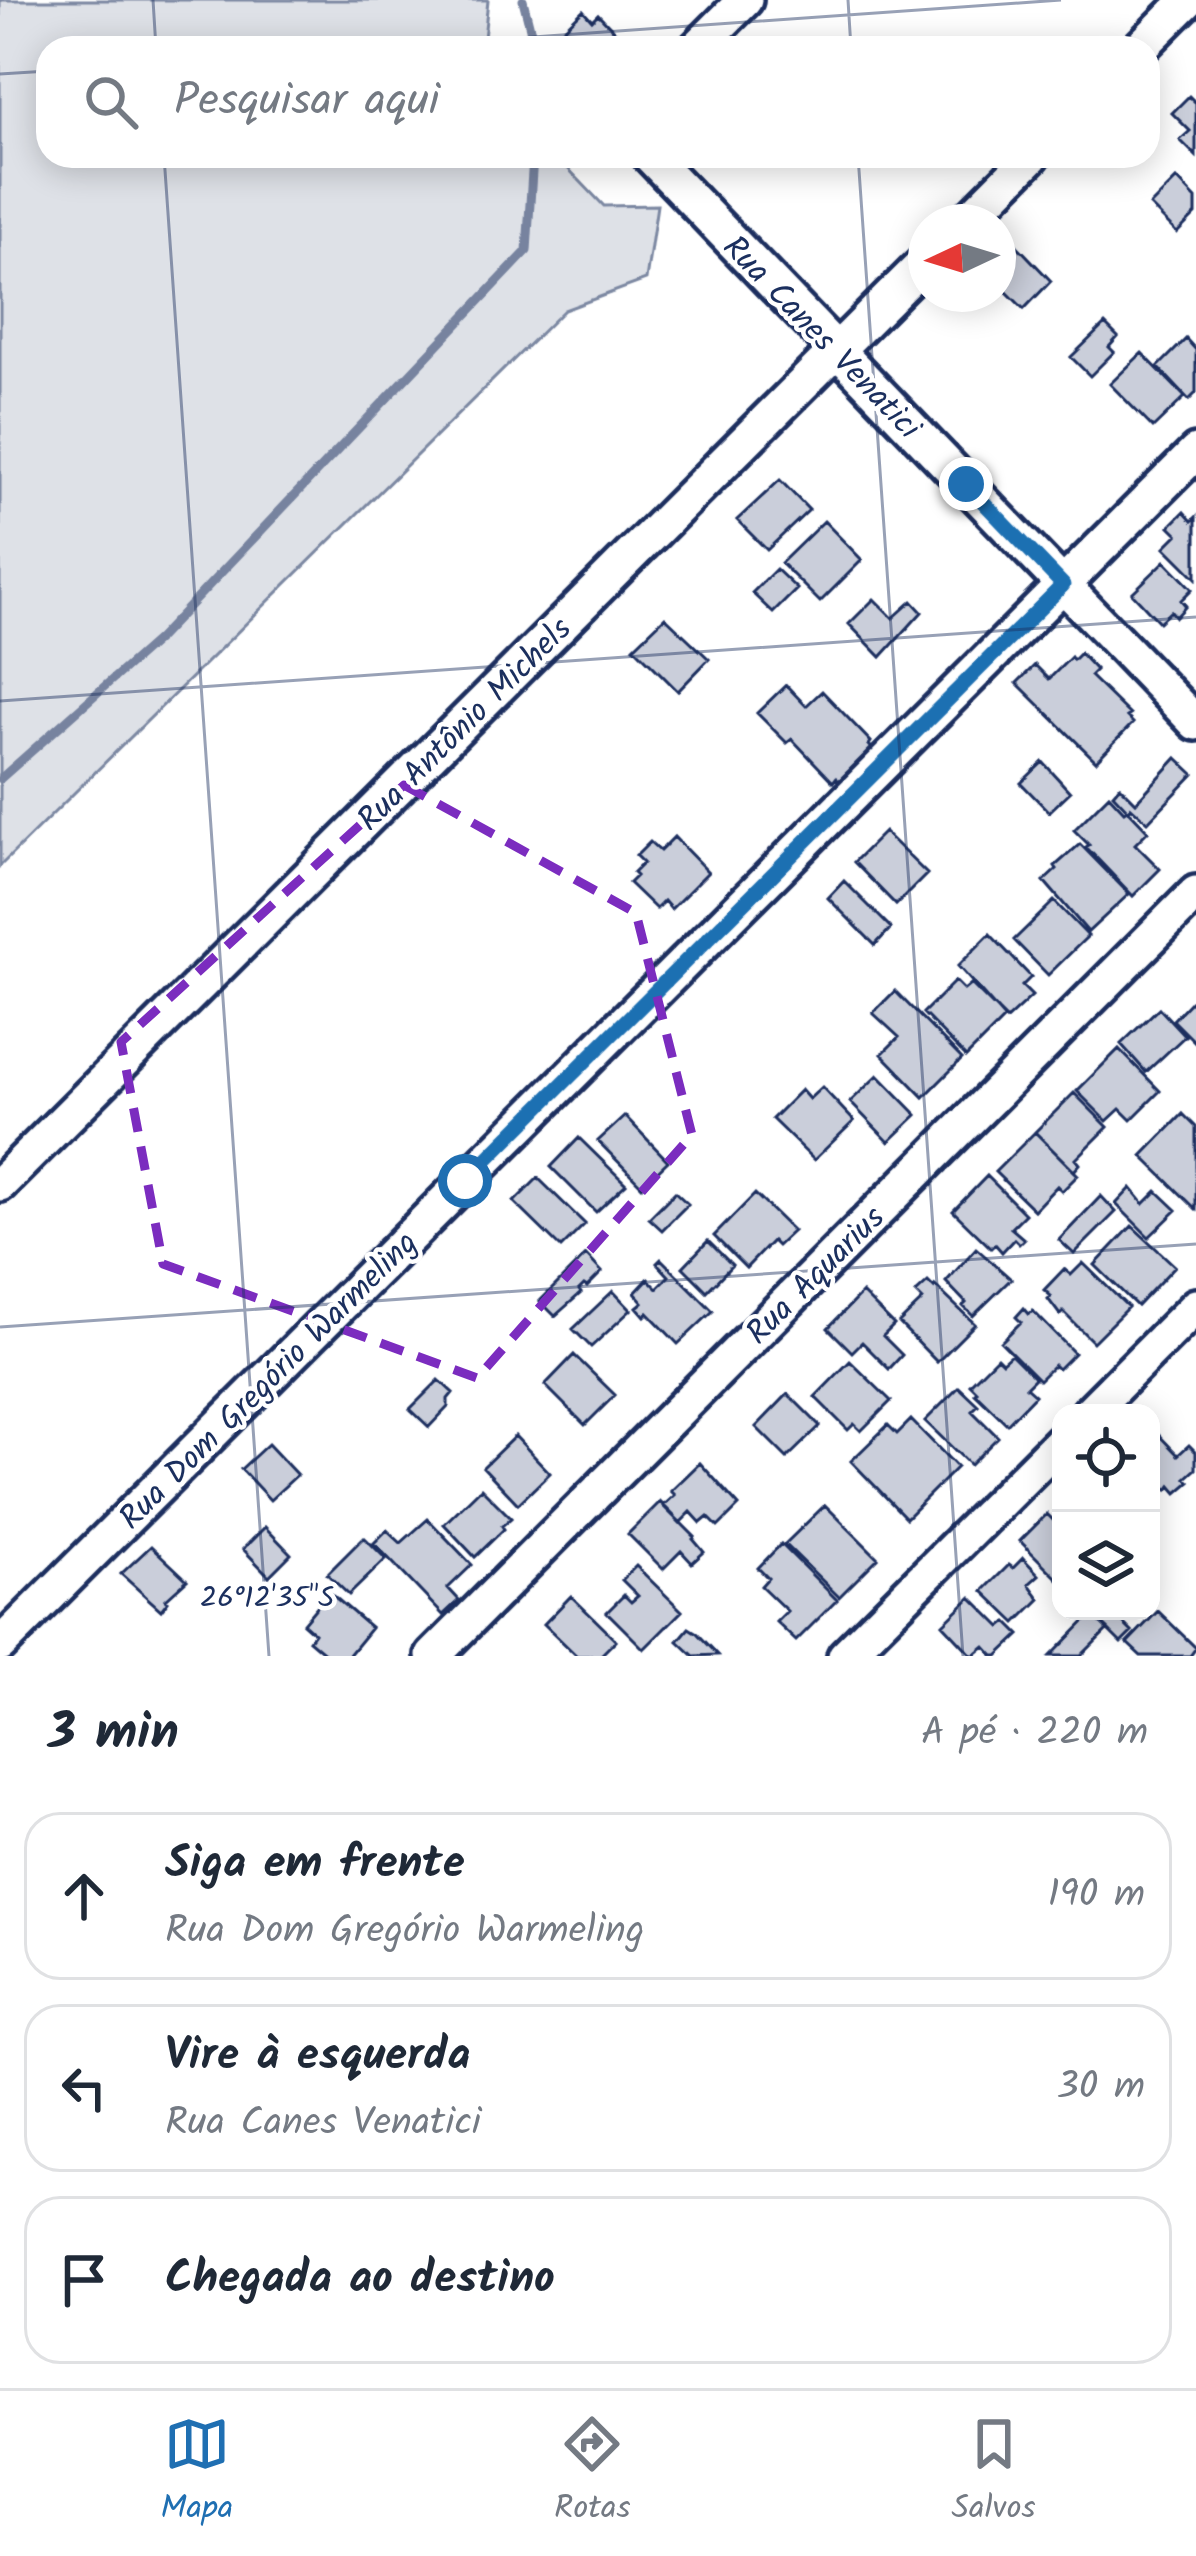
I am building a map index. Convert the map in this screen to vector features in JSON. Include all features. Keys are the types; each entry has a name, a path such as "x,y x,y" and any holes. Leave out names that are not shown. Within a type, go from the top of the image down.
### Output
{"street":[{"path":"709,36 745,0"},
{"path":"1152,36 1188,0"},
{"name":"Rua Canes Venatici","path":"662,168 1196,722"},
{"path":"984,204 1020,168"},
{"name":"Rua Antônio Michels","path":"0,1184 908,280"},
{"name":"Rua Dom Gregório Warmeling","path":"0,1645 1196,452"},
{"name":"Rua Aquarius","path":"433,1656 1196,893"},
{"path":"1097,1404 1196,1306"},
{"path":"845,1656 1052,1450"}],"highlighted area":[{"path":"404,785 636,913 692,1135 477,1378 163,1264 121,1042"}],"shaded area":[{"path":"0,0 488,0 484,36 36,36 36,168 568,168 604,206 657,205 646,280 564,310 0,866"}],"building":[{"path":"583,10 592,20 598,14 619,36 556,36"},
{"path":"1189,96 1196,103 1196,156 1180,140 1190,131 1172,113"},
{"path":"1177,179 1196,199 1196,214 1177,233 1150,206"},
{"path":"1016,244 1051,281 1024,309 1016,301"},
{"path":"1105,324 1118,337 1109,347 1114,352 1090,376 1071,357"},
{"path":"1186,339 1196,350 1196,393 1189,400 1158,367"},
{"path":"1142,353 1185,397 1153,428 1110,384"},
{"path":"780,480 809,510 767,550 737,520"},
{"path":"1184,512 1192,521 1196,517 1196,578 1165,547 1178,534 1170,526"},
{"path":"824,521 862,560 820,602 781,563"},
{"path":"1165,561 1192,589 1181,600 1186,606 1176,617 1171,611 1159,622 1132,593"},
{"path":"776,569 797,589 773,613 752,593"},
{"path":"874,599 893,618 912,601 922,612 881,657 849,624"},
{"path":"665,617 709,659 678,691 634,647"},
{"path":"1080,653 1096,670 1090,676 1133,723 1096,761 1017,683 1035,665 1049,679"},
{"path":"786,685 806,706 822,691 871,742 877,754 844,786 836,778 833,782 792,739 787,743 757,713"},
{"path":"1177,758 1194,774 1148,822 1113,794 1120,786 1136,802"},
{"path":"1043,762 1070,792 1049,812 1021,783"},
{"path":"1109,795 1148,831 1135,844 1160,869 1133,896 1074,830"},
{"path":"884,832 927,874 896,905 854,862"},
{"path":"674,837 708,872 671,909 664,901 656,909 629,883 643,863 636,856 650,842 660,851"},
{"path":"1080,844 1129,894 1088,932 1044,881"},
{"path":"844,881 891,928 875,945 828,898"},
{"path":"1054,901 1088,936 1048,975 1014,940"},
{"path":"990,934 1031,977 1022,986 1032,996 1006,1020 958,966"},
{"path":"955,981 964,990 971,984 1005,1018 966,1057 923,1013"},
{"path":"895,991 962,1059 924,1097 882,1054 899,1037 873,1013"},
{"path":"1196,998 1196,1043 1173,1020"},
{"path":"1159,1008 1185,1036 1146,1072 1121,1044"},
{"path":"1119,1049 1160,1091 1131,1120 1120,1109 1107,1121 1077,1091"},
{"path":"878,1075 917,1115 889,1142 850,1102"},
{"path":"822,1087 854,1121 814,1160 772,1119 801,1090 809,1099"},
{"path":"1074,1093 1108,1127 1076,1159 1080,1164 1074,1171 1035,1132"},
{"path":"1183,1114 1196,1127 1196,1209 1142,1156"},
{"path":"625,1116 668,1161 642,1186 598,1141"},
{"path":"1035,1132 1078,1175 1062,1191 1057,1186 1034,1210 995,1172"},
{"path":"579,1138 626,1184 596,1212 551,1167"},
{"path":"987,1176 1025,1214 1011,1228 1024,1239 1019,1244 1014,1239 1002,1252 995,1244 991,1248 953,1211"},
{"path":"538,1178 585,1224 561,1248 514,1202"},
{"path":"1131,1188 1144,1204 1157,1191 1177,1210 1149,1237 1116,1204"},
{"path":"675,1192 688,1204 662,1230 649,1218"},
{"path":"755,1194 793,1231 777,1246 772,1241 746,1268 714,1236"},
{"path":"1101,1196 1116,1212 1074,1254 1059,1240"},
{"path":"1132,1226 1175,1266 1137,1306 1095,1265"},
{"path":"708,1241 732,1265 707,1291 683,1267"},
{"path":"976,1248 1011,1279 973,1316 946,1282"},
{"path":"586,1255 602,1272 555,1316 540,1301"},
{"path":"661,1259 713,1311 678,1344 637,1307 643,1302 635,1293 648,1279 657,1288 669,1276 657,1263"},
{"path":"1083,1263 1128,1307 1093,1342 1063,1312 1060,1315 1044,1290 1064,1269 1071,1275"},
{"path":"928,1282 975,1324 937,1362 899,1323 923,1300 916,1293"},
{"path":"613,1291 631,1310 591,1347 573,1329"},
{"path":"862,1293 894,1325 883,1336 902,1355 889,1369 862,1342 852,1352 828,1328"},
{"path":"1024,1308 1029,1314 1033,1311 1074,1353 1039,1380 1001,1342 1021,1322 1016,1317"},
{"path":"1011,1354 1035,1378 1026,1387 1035,1395 1007,1424 970,1384 997,1357 1002,1362"},
{"path":"574,1355 615,1395 585,1425 545,1385"},
{"path":"850,1361 891,1401 861,1431 854,1424 848,1430 815,1397"},
{"path":"439,1380 453,1393 448,1407 429,1427 410,1409"},
{"path":"959,1387 978,1405 972,1411 998,1437 970,1465 925,1421"},
{"path":"788,1394 820,1426 787,1458 756,1427"},
{"path":"911,1420 957,1467 906,1518 851,1461 888,1425 897,1434"},
{"path":"515,1436 550,1473 518,1504 483,1467"},
{"path":"1160,1436 1178,1455 1189,1445 1196,1452 1196,1469 1186,1478 1190,1482 1177,1493 1171,1486 1168,1490 1160,1482"},
{"path":"268,1444 297,1475 270,1500 241,1469"},
{"path":"700,1463 739,1506 718,1527 708,1517 701,1523 691,1512 680,1523 663,1506 675,1495 671,1491"},
{"path":"481,1488 511,1518 475,1557 444,1524"},
{"path":"660,1502 704,1552 692,1563 681,1551 663,1569 628,1534"},
{"path":"825,1505 878,1558 839,1597 785,1544"},
{"path":"1047,1514 1052,1519 1052,1573 1020,1541"},
{"path":"428,1519 472,1565 448,1588 459,1600 443,1615 374,1543 387,1530 401,1543"},
{"path":"265,1527 291,1554 269,1576 243,1549"},
{"path":"364,1537 386,1559 349,1595 327,1574"},
{"path":"781,1544 837,1600 796,1641 776,1622 787,1611 761,1586 768,1578 758,1568"},
{"path":"151,1546 187,1580 161,1610 121,1574"},
{"path":"1023,1558 1039,1575 1029,1584 1040,1599 1016,1623 983,1591"},
{"path":"636,1566 682,1611 644,1649 607,1612 624,1595 631,1602 638,1596 622,1580"},
{"path":"329,1592 371,1628 348,1656 328,1656 309,1640 314,1633 303,1623"},
{"path":"571,1596 616,1640 600,1656 577,1656 544,1624"},
{"path":"971,1597 1001,1627 1007,1622 1020,1635 998,1656 985,1646 973,1656 943,1624"},
{"path":"1160,1613 1196,1648 1190,1656 1141,1656 1127,1643 1149,1620 1160,1620"},
{"path":"1086,1620 1098,1620 1108,1629 1081,1656 1051,1656"},
{"path":"1098,1620 1124,1620 1132,1632 1121,1643"},
{"path":"689,1628 718,1655 694,1656 678,1641"}],"waterway":[{"path":"523,0 532,36"},
{"path":"0,779 158,639 527,251 532,168"}],"route":[{"path":"465,1181 1063,585 966,484"}]}
